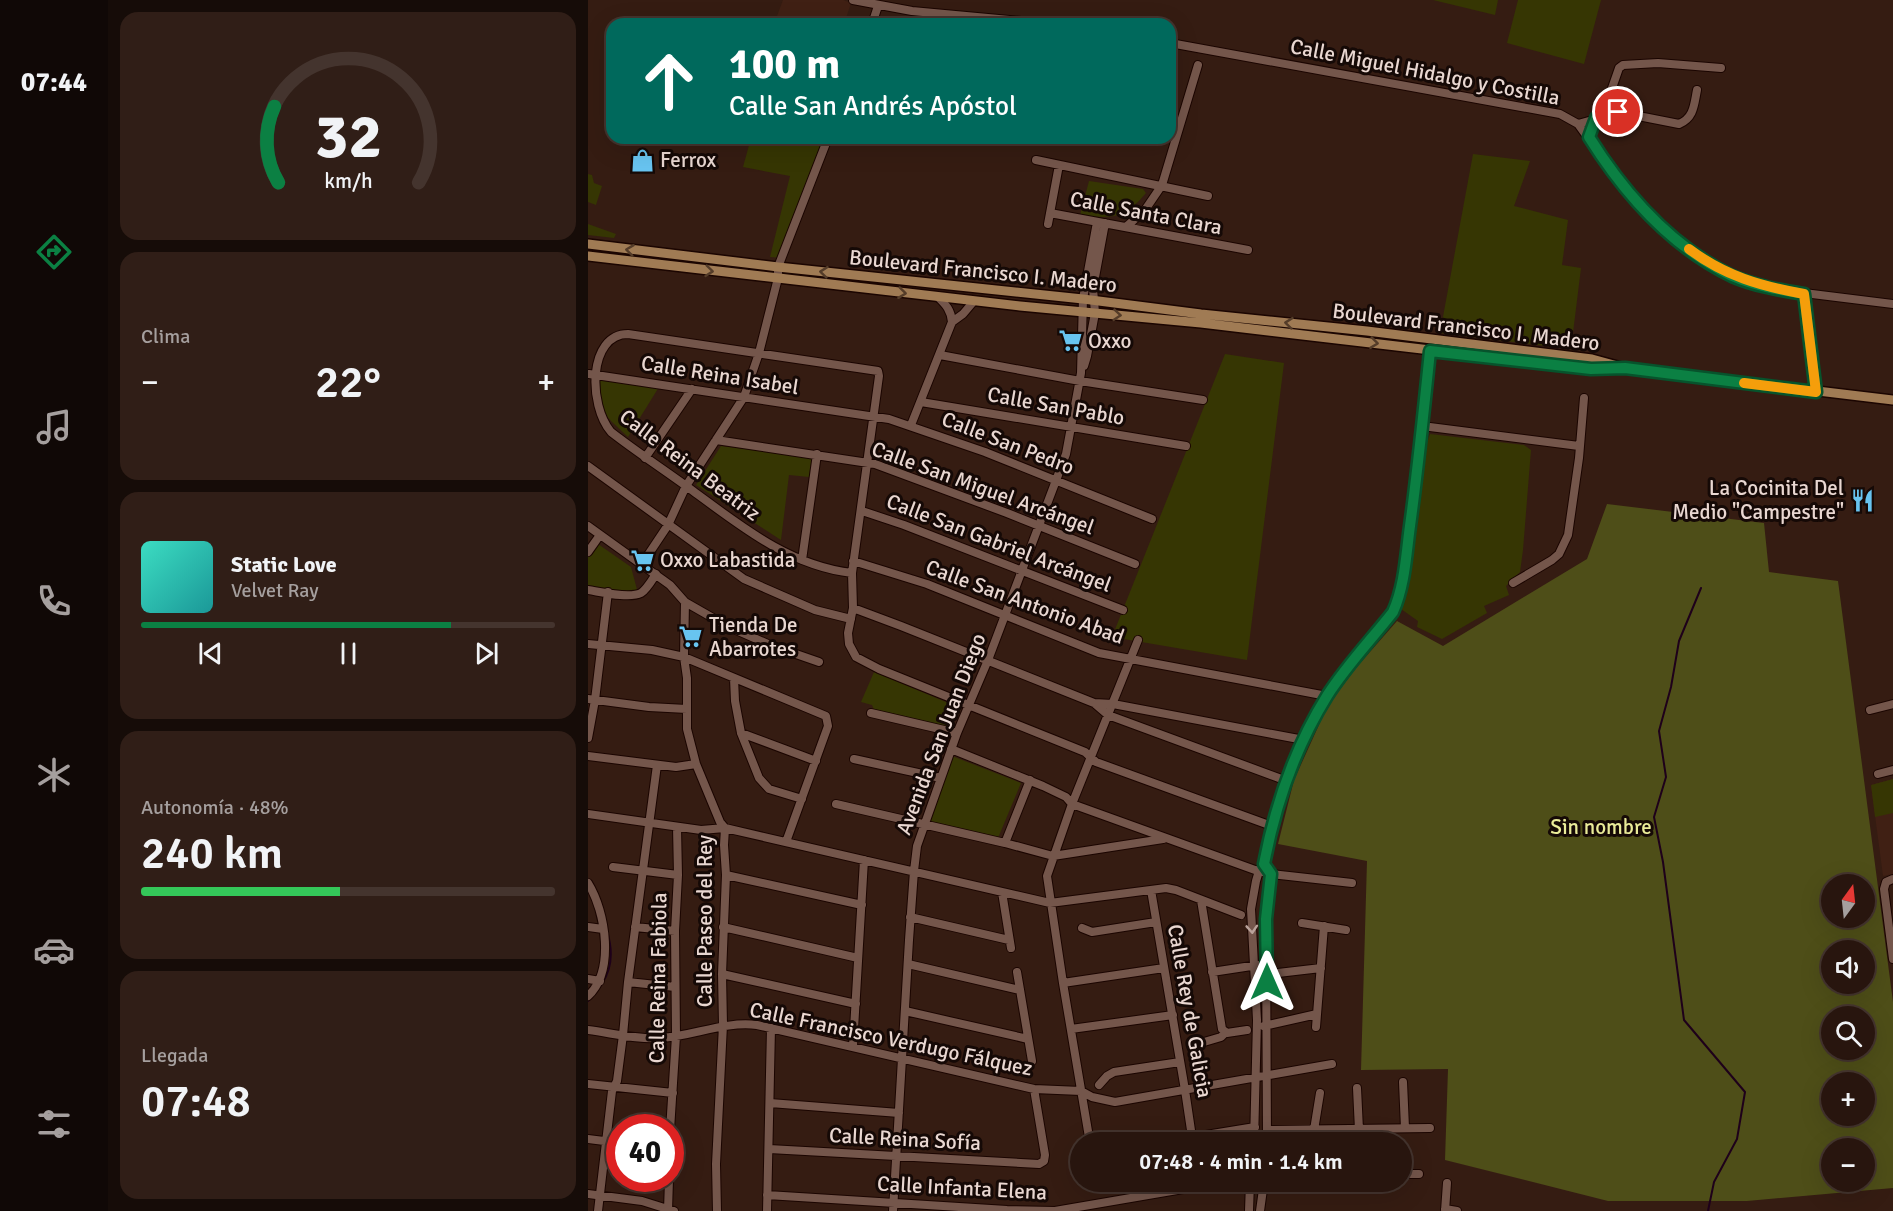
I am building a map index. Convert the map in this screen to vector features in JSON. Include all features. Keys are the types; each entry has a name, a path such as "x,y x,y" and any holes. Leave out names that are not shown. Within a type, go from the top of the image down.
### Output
{"main road":[{"name":"Boulevard Francisco I. Madero","path":"588,244 1367,331 1592,358 1625,368"},
{"name":"Boulevard Francisco I. Madero","path":"588,256 974,301 1201,323 1523,362 1591,369 1625,368"},
{"path":"1523,362 1524,351"},
{"path":"1625,368 1893,400"}],"street":[{"path":"853,0 912,11 988,18"},
{"path":"874,18 878,6"},
{"name":"Calle Miguel Hidalgo y Costilla","path":"1176,44 1560,114 1578,124 1634,198 1675,237 1704,260 1755,284 1804,294 1893,304"},
{"path":"1578,124 1596,118 1604,111 1619,68 1623,65 1658,63 1721,68"},
{"path":"1176,139 1198,66"},
{"path":"1604,111 1678,124 1686,121 1692,114 1697,90"},
{"path":"1589,137 1596,118"},
{"path":"642,564 668,525 686,486 744,397 759,353 778,278 778,267 826,144"},
{"path":"1127,226 1145,210 1162,185 1174,144"},
{"path":"1036,160 1208,196"},
{"name":"Calle Santa Clara","path":"1059,165 1050,213 1248,250"},
{"path":"1048,224 1050,213"},
{"name":"Avenida San Juan Diego","path":"893,1207 910,917 919,838 957,733 1006,615 1066,454 1080,377 1083,298 1101,222"},
{"name":"Avenida San Juan Diego","path":"1080,377 1087,356 1095,314 1093,288 1101,222"},
{"path":"1804,294 1816,392"},
{"path":"911,425 952,322 948,306 938,297"},
{"path":"952,322 963,314 974,301"},
{"name":"Calle Reina Beatriz","path":"852,573 828,569 802,560 760,540 610,432 601,419 594,400 590,374 593,358 598,348 608,339 622,334 868,368 879,372 875,416"},
{"path":"1255,1132 1257,1027 1251,909 1253,896 1287,782 1304,740 1327,696 1393,612 1398,601 1430,351"},
{"path":"940,355 1080,377 1203,400"},
{"name":"Calle Reina Isabel","path":"590,374 847,412"},
{"path":"645,458 692,389"},
{"path":"1513,583 1559,554 1568,535 1579,458 1584,398"},
{"name":"Calle San Pablo","path":"921,402 1186,446"},
{"name":"Calle San Pedro","path":"847,412 911,425 1152,519"},
{"path":"875,416 852,573 853,608 848,633 849,644 856,657 1085,752 1096,762 1273,826"},
{"path":"1422,426 1579,446"},
{"name":"Calle San Miguel Arcángel","path":"716,440 868,462 1040,525 1136,564"},
{"path":"802,560 817,454"},
{"path":"588,466 754,585 815,610 851,619"},
{"name":"Calle San Gabriel Arcángel","path":"862,511 904,525 1123,610"},
{"path":"588,526 656,574 670,585 685,602 727,626 770,645 819,662"},
{"path":"588,552 600,535"},
{"name":"Calle San Antonio Abad","path":"853,561 927,584 1099,653 1327,696"},
{"path":"588,590 623,595 634,594 641,592 656,574"},
{"path":"588,738 591,699 608,592"},
{"name":"Calle Paseo del Rey","path":"685,602 684,657 687,678 687,729 696,764 720,822 725,828 723,1025 716,1164 717,1211"},
{"path":"853,608 1094,703 1113,704 1304,740"},
{"path":"1088,1132 1047,876 1072,804 1138,640"},
{"path":"588,644 652,650 684,657 826,716 828,726 786,842"},
{"path":"734,678 735,701 741,733 762,783 773,791 802,799"},
{"path":"591,699 649,707 687,709"},
{"path":"1094,703 1108,716 1287,782"},
{"path":"1870,710 1893,704"},
{"path":"871,713 957,733"},
{"path":"741,733 816,761"},
{"path":"951,749 1030,780 1066,797 1072,804 1259,871 1352,883"},
{"path":"588,756 680,767 696,764"},
{"path":"854,759 941,778"},
{"path":"610,1114 617,1081 657,765"},
{"path":"1878,774 1893,770"},
{"path":"1005,843 1030,780"},
{"path":"836,804 1053,856 1166,838"},
{"path":"588,814 701,830 725,828 1050,903 1172,889 1241,915"},
{"name":"Calle Reina Fabiola","path":"671,1114 676,1036 677,827"},
{"path":"853,1046 864,860"},
{"path":"1264,864 1271,874 1266,919 1268,1130 1430,1128"},
{"path":"613,867 678,875"},
{"path":"726,875 862,905"},
{"path":"1889,881 1884,889 1893,959"},
{"path":"588,884 596,898 603,929 605,962 600,981 588,996"},
{"name":"Calle Rey de Galicia","path":"1151,890 1191,1132"},
{"path":"910,917 1010,944 1002,892"},
{"path":"1201,900 1224,1033"},
{"path":"1082,928 1092,932 1156,922"},
{"path":"1302,923 1346,930"},
{"path":"1316,1027 1324,926"},
{"path":"588,927 603,929"},
{"path":"635,927 675,931"},
{"path":"723,927 858,958"},
{"path":"1212,972 1267,963"},
{"path":"908,964 1020,990"},
{"path":"1063,984 1164,968"},
{"path":"1278,973 1321,968"},
{"path":"1017,972 1032,1061"},
{"path":"722,974 856,1004"},
{"path":"588,979 600,981"},
{"path":"628,982 675,987"},
{"path":"904,1011 1028,1039"},
{"path":"1257,1027 1317,1014"},
{"path":"1071,1029 1173,1015"},
{"name":"Calle Francisco Verdugo Fálquez","path":"588,1030 645,1039 676,1036 723,1025 747,1024 853,1046 1034,1089 1081,1091 1092,1097 1115,1102 1332,1064"},
{"path":"767,1211 771,1028"},
{"path":"1204,1041 1221,1037 1224,1033 1247,1030"},
{"path":"1099,1085 1114,1072 1180,1062"},
{"path":"1403,1082 1405,1128"},
{"path":"588,1084 672,1093"},
{"path":"1357,1088 1359,1130"},
{"name":"Calle Reina Sofía","path":"769,1149 1039,1164 1044,1161 1045,1155 1034,1089"},
{"path":"1314,1130 1320,1093"},
{"path":"770,1103 899,1113"},
{"path":"1224,1132 1256,1127"},
{"path":"588,1139 606,1141"},
{"path":"598,1211 606,1149"},
{"path":"1412,1174 1419,1174"},
{"path":"1447,1183 1445,1210 1457,1211"},
{"path":"588,1194 642,1201 670,1210 669,1192"},
{"name":"Calle Infanta Elena","path":"767,1195 893,1207 1055,1211 1099,1207 1174,1192"},
{"path":"1249,1211 1250,1192"},
{"path":"1260,1211 1263,1192"}],"shaded area":[{"path":"783,0 843,0 851,3 846,18 776,18"},
{"path":"1433,0 1498,0 1495,15"},
{"path":"1518,0 1601,0 1584,64 1507,43"},
{"path":"749,144 823,144 782,258 770,257 790,176 743,167"},
{"path":"1473,154 1530,161 1514,206 1568,220 1562,265 1581,268 1571,349 1440,333"},
{"path":"588,174 592,175 594,183 602,186 596,205 588,202"},
{"path":"1089,181 1143,189 1146,193 1131,208 1117,215 1101,217 1080,215"},
{"path":"588,224 616,234 614,238 588,235"},
{"path":"1225,354 1284,363 1247,660 1112,637"},
{"path":"595,379 659,387 628,437 601,409"},
{"path":"1430,434 1524,445 1531,450 1520,572 1506,586 1509,595 1484,606 1487,613 1442,639 1417,627 1418,621 1401,609 1406,591 1415,493"},
{"path":"721,446 812,457 809,477 789,475 781,540 696,485"},
{"path":"598,544 631,567 639,597 588,589 588,557"},
{"path":"874,672 958,707 949,728 874,710 872,705 861,702"},
{"path":"952,756 1021,783 998,838 928,821"},
{"path":"1893,779 1893,874 1883,876 1871,785"},
{"path":"1893,779 1893,813 1875,817 1871,785"}],"green space":[{"name":"Sin nombre","path":"1607,504 1764,523 1769,572 1838,581 1893,1002 1893,1188 1875,1190 1875,1138 1821,1138 1821,1192 1848,1192 1747,1201 1608,1201 1445,1160 1448,1069 1361,1070 1367,861 1278,844 1294,780 1328,705 1355,669 1397,621 1443,646 1587,559"}],"waterway":[{"path":"1701,588 1679,641 1671,687 1659,731 1666,777 1654,817 1663,862 1684,1020 1745,1092 1737,1139 1714,1182 1708,1211"},
{"path":"588,1001 601,985 609,969 611,951 607,931"}],"slow traffic":[{"path":"1689,249 1734,276 1755,284 1804,294 1816,392 1744,383"}],"place":[{"name":"Ferrox","path":"642,160"},
{"name":"Oxxo","path":"1070,341"},
{"name":"La Cocinita Del Medio \"Campestre\"","path":"1862,500"},
{"name":"Oxxo Labastida","path":"642,560"},
{"name":"Tienda De Abarrotes","path":"691,637"}],"route":[{"path":"1267,982 1266,919 1271,874 1264,864 1279,802 1304,740 1327,696 1393,612 1398,601 1412,508 1430,351 1591,369 1625,368 1816,392 1804,294 1755,284 1734,276 1704,260 1655,220 1616,177 1589,137 1596,118 1604,111 1618,112"}]}
